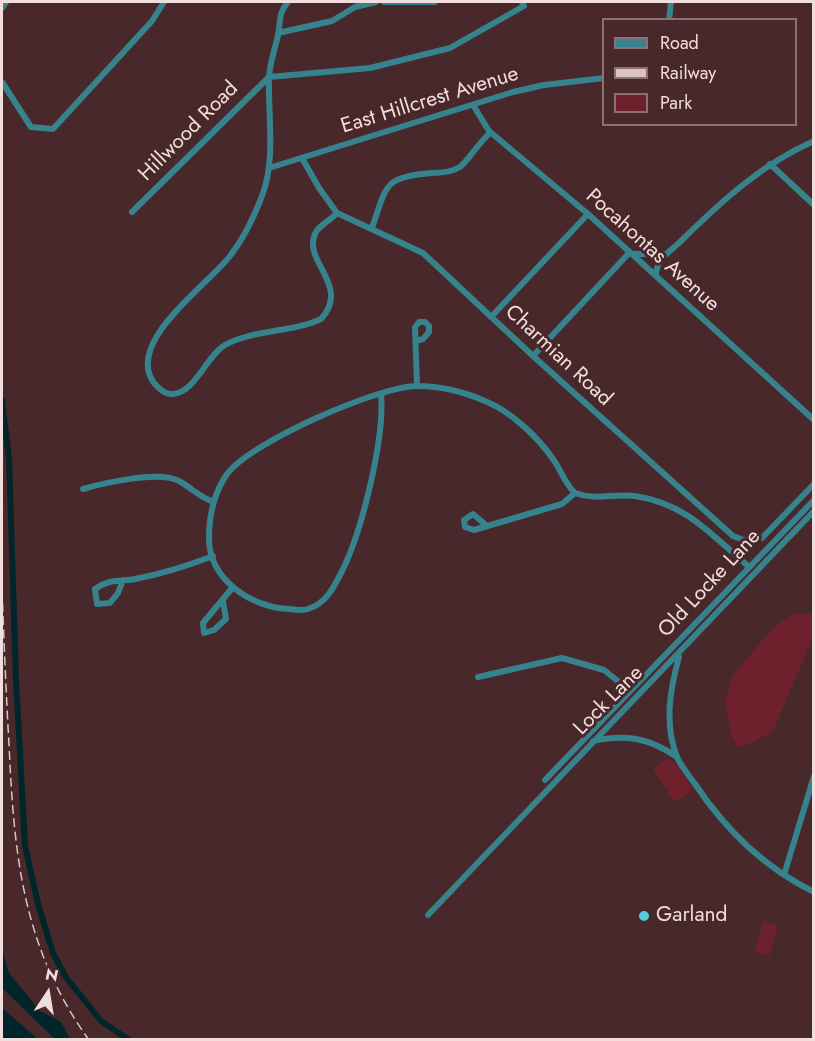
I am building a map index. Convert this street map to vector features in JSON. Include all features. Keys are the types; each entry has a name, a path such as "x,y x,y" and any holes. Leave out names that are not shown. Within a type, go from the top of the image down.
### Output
{"street":[{"path":"2,8 6,2"},
{"path":"2,82 31,127 53,129 152,21 164,2"},
{"path":"288,2 279,16 278,33 269,76 269,168 260,202 239,244 219,269 172,315 156,339 149,359 151,376 162,390 170,394 183,390 226,345 321,319 330,307 332,296 313,242 316,232 337,213 302,158"},
{"path":"278,33 332,21 355,7 376,2"},
{"path":"384,2 435,2"},
{"path":"669,18 671,2"},
{"path":"269,76 370,68 450,48 523,4"},
{"name":"Hillwood Road","path":"132,212 269,76"},
{"name":"East Hillcrest Avenue","path":"269,168 544,85 602,78"},
{"name":"Pocahontas Avenue","path":"473,105 490,133 656,274 813,420"},
{"path":"372,228 386,188 393,181 407,175 445,172 461,167 477,145 490,133"},
{"path":"656,274 658,262 732,193 770,164 813,141"},
{"path":"770,164 813,205"},
{"name":"Charmian Road","path":"337,213 423,253 726,531 746,541 762,538 813,484"},
{"path":"491,317 588,214"},
{"path":"533,356 631,253 666,254"},
{"path":"416,341 417,386"},
{"path":"381,394 381,432 358,530 332,591 318,604 306,610 263,605 240,594 224,578 209,542 217,491 228,473 258,448 363,398 381,394 417,386 454,391 498,407 547,450 575,493 591,497 632,495 680,509 748,566"},
{"path":"82,489 126,480 158,477 178,480 202,498 214,502"},
{"path":"486,525 562,504 575,493"},
{"name":"Old Locke Lane","path":"545,780 629,690 688,632 748,566 811,510 813,500"},
{"name":"Lock Lane","path":"428,915 592,741 679,654 811,510"},
{"path":"123,580 118,593 110,603 97,604 95,589 104,583 174,570 213,556"},
{"path":"223,601 226,619 214,630 204,633 203,622 233,587"},
{"path":"688,632 694,637"},
{"path":"679,654 671,686 669,711 677,757 705,800 727,826 759,857 813,892"},
{"path":"478,677 562,657 604,670 629,690"},
{"path":"592,741 634,737 652,742 677,757"},
{"path":"784,874 813,776"}],"green space":[{"path":"793,614 813,614 813,637 772,733 738,748 731,734 725,702 732,676 775,626"},
{"path":"668,758 676,763 693,790 675,802 653,769"},
{"path":"764,921 778,926 769,956 754,951"}],"water":[{"path":"2,949 9,973 40,1011 61,1022 70,1039 55,1039 2,988"},
{"path":"2,1008 38,1039 2,1039"}],"waterway":[{"path":"2,400 9,458 16,679 25,846 38,904 53,953 65,976 101,1021 129,1040"}],"railway":[{"path":"2,589 14,824 26,898 49,970 89,1040"}],"place":[{"name":"Garland","path":"644,916"}]}
